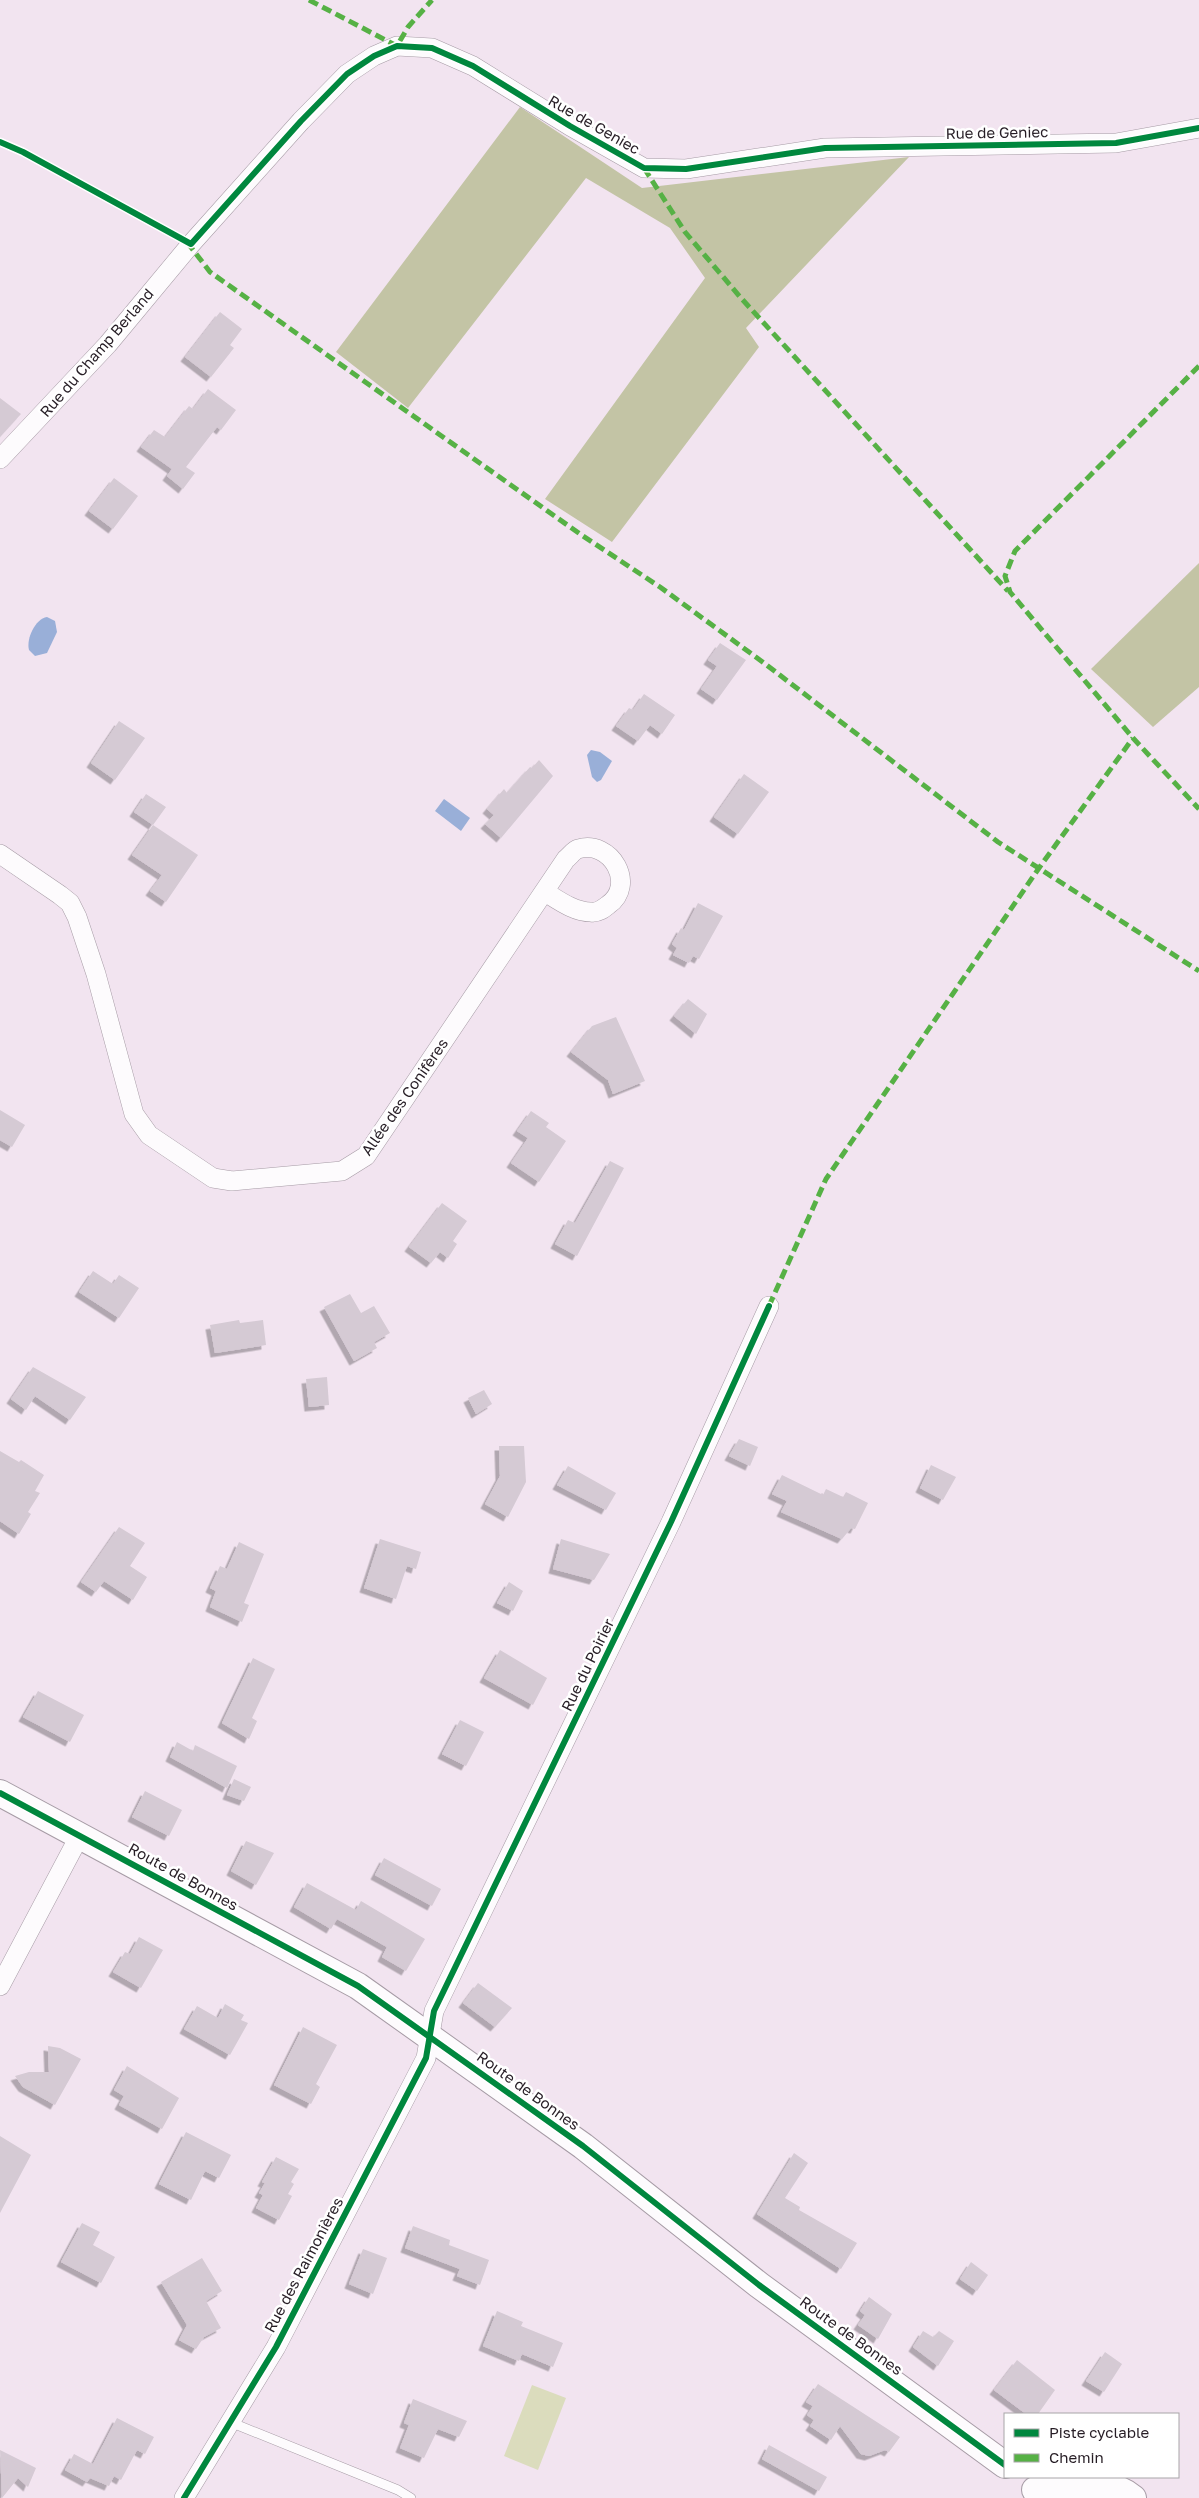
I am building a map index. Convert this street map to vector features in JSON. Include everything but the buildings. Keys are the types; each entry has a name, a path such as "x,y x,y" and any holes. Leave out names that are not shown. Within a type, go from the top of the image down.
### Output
{"street":[{"name":"Rue de Geniec","path":"191,244 301,121 347,74 374,56 397,46 432,48 473,66 570,126 644,168 686,169 825,148 1116,143 1199,128"},
{"name":"Rue du Champ Berland","path":"0,459 108,344 191,244"},
{"name":"Allée des Conifères","path":"0,854 70,903 77,916 96,974 134,1114 141,1126 149,1135 213,1178 232,1181 342,1171 366,1156 545,892"},
{"name":"Rue du Poirier","path":"430,2035 434,2010 670,1522 769,1306"},
{"name":"Route de Bonnes","path":"0,1793 358,1986 430,2035 583,2146 759,2285 1004,2464"},
{"path":"0,1986 80,1835"},
{"name":"Rue des Raimonières","path":"184,2498 276,2347 426,2058 430,2035"},
{"path":"1031,2488 1078,2494 1099,2484 1117,2487 1133,2498"}],"lane":[{"path":"230,2422 398,2490 411,2498"}],"green space":[{"path":"520,107 642,188 909,157 746,328 759,347 612,542 545,499 705,278 670,228 586,178 408,408 336,352"},
{"path":"1199,563 1199,687 1153,727 1091,669"},
{"path":"532,2385 566,2398 538,2470 504,2456"}],"water":[{"path":"47,617 55,621 57,632 47,653 35,656 28,646 30,635 35,625"},
{"path":"591,750 600,752 612,761 601,780 597,782 592,777 587,755"},
{"path":"444,799 470,818 461,831 435,811"}],"marked path":[{"path":"309,0 397,46 408,27 432,0"},
{"path":"644,168 685,232 741,298 1008,591"},
{"path":"187,242 210,272 580,534 660,587 764,663 998,842 1199,971"},
{"path":"1199,366 1015,551 1005,576 1010,592 1133,738 1199,809"},
{"path":"769,1306 826,1179 1039,868 1133,738"}],"cycle path":[{"path":"0,142 23,152 191,244 301,121 347,74 374,56 397,46 432,48 473,66 570,126 644,168 686,169 825,148 1116,143 1199,128"},
{"path":"184,2498 276,2347 426,2058 434,2011 671,1522 769,1306"},
{"path":"0,1793 358,1986 583,2146 759,2285 1004,2464"}]}
